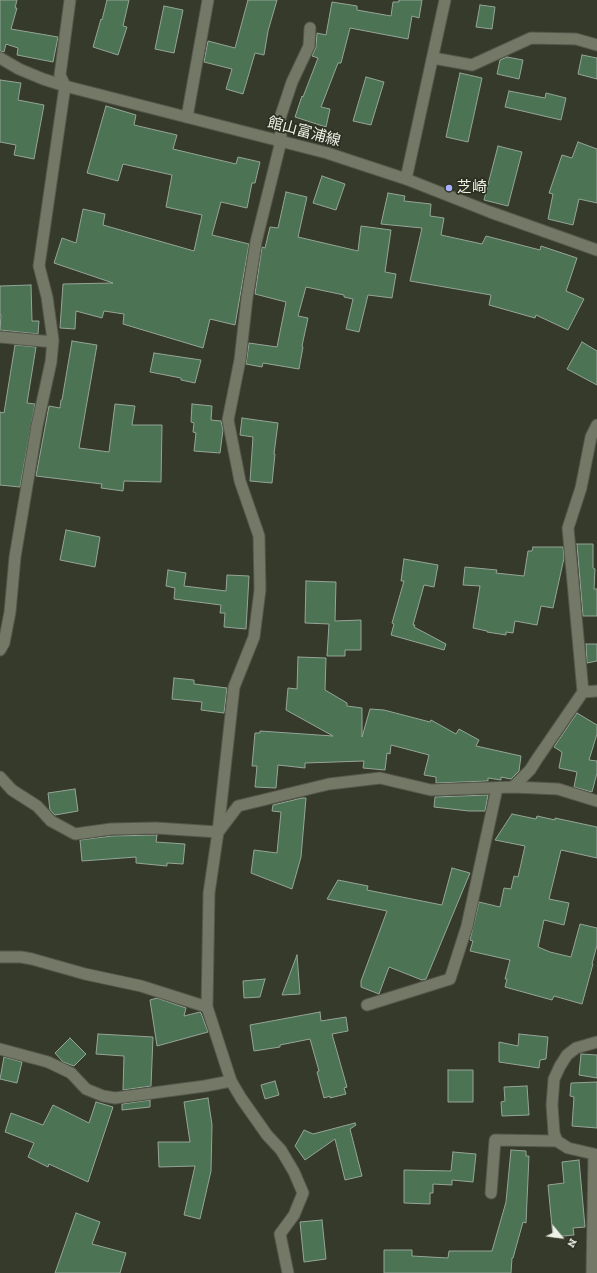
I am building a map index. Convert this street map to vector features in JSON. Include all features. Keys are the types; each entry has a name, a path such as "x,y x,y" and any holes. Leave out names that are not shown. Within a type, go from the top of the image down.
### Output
{"street":[{"path":"0,650 4,643 10,612 14,557 37,426 51,362 53,342 47,297 40,266 65,86 60,75 70,0"},
{"path":"187,117 208,0"},
{"path":"406,179 445,0"},
{"path":"288,1273 280,1241 280,1234 294,1214 304,1193 281,1150 267,1134 241,1098 231,1081 207,1007 210,893 234,684 254,637 260,590 259,536 240,481 228,420 240,360 247,298 256,242 281,141 280,118 292,82 309,46 310,28"},
{"path":"433,58 472,65 531,38 576,39 597,45"},
{"name":"館山富浦線","path":"0,58 19,69 65,86 327,153 406,179 490,212 597,250"},
{"path":"0,337 53,342"},
{"path":"513,787 530,770 583,692 570,565 568,528 582,488 591,437 597,425"},
{"path":"583,692 597,691"},
{"path":"0,777 12,790 37,806 51,821 75,834 111,828 156,828 218,832"},
{"path":"218,832 238,806 329,784 380,778 431,790 513,787 558,789 597,800"},
{"path":"367,1006 450,979 467,926 497,788"},
{"path":"0,957 32,959 85,974 141,986 207,1007"},
{"path":"557,1141 554,1133 552,1105 554,1080 567,1055 576,1048 597,1042"},
{"path":"0,1049 48,1062 71,1073 86,1088 102,1096 115,1098 231,1081"},
{"path":"491,1194 495,1140 557,1141 568,1148 594,1154 595,1189 592,1273"}],"building":[{"path":"0,0 17,0 15,8 17,8 11,29 58,37 53,62 17,55 18,48 6,44 4,52 0,51"},
{"path":"107,0 129,0 123,26 127,27 118,55 93,47"},
{"path":"248,0 277,0 268,31 264,55 255,53 243,94 226,89 232,69 204,62 208,41 235,48"},
{"path":"399,0 422,0 419,18 412,16 408,39 350,28 341,63 338,63 321,107 330,109 326,127 295,117 318,58 312,56 316,47 317,33 326,35 332,2 357,6 357,10 391,16 393,2 399,2"},
{"path":"480,5 495,7 492,29 476,27"},
{"path":"164,6 183,10 174,53 155,49"},
{"path":"582,55 597,58 597,79 578,74"},
{"path":"507,57 523,60 519,79 497,74 500,60"},
{"path":"460,73 482,78 468,142 446,137"},
{"path":"366,77 384,82 371,125 353,121"},
{"path":"0,80 21,83 18,100 44,105 34,159 14,155 16,145 0,142"},
{"path":"509,91 545,98 546,93 566,98 561,120 505,107"},
{"path":"106,106 136,115 134,125 177,135 173,149 236,164 238,157 260,162 255,183 252,183 247,208 221,202 212,235 249,244 235,325 210,319 203,348 123,324 124,314 104,311 102,318 76,311 75,329 60,328 63,284 113,283 54,263 62,238 76,243 83,209 105,214 103,225 194,251 202,215 166,207 172,175 123,164 118,181 87,173"},
{"path":"578,142 597,149 597,203 579,199 573,225 548,219 553,194 549,193 562,155 572,158"},
{"path":"498,146 522,152 508,206 484,200"},
{"path":"322,176 345,184 336,210 313,203"},
{"path":"286,192 307,197 298,237 358,251 361,226 391,230 385,272 396,274 392,298 368,295 359,332 346,329 353,299 344,297 344,295 306,287 298,316 308,318 299,369 263,363 262,367 246,364 249,343 277,347 286,302 255,294 262,247 265,248 270,227 278,228"},
{"path":"388,193 405,196 404,201 431,204 430,216 444,218 441,235 482,244 486,236 540,250 541,246 577,258 566,291 584,299 568,330 536,315 535,318 489,305 491,295 410,281 422,228 381,224"},
{"path":"31,285 32,321 39,321 38,334 0,330 0,286"},
{"path":"72,341 97,345 79,448 109,452 115,404 135,406 132,425 162,425 161,482 124,481 123,491 101,488 102,484 36,476 49,406 60,408"},
{"path":"582,342 597,351 597,385 567,369"},
{"path":"15,345 36,347 27,403 35,404 20,487 0,485 0,412 4,413"},
{"path":"154,353 201,360 195,383 181,380 181,378 150,372"},
{"path":"192,404 212,406 211,420 221,421 223,430 220,453 194,451 196,433 193,432 194,423 191,422"},
{"path":"242,418 278,423 272,483 250,481 253,437 240,435"},
{"path":"66,530 100,537 95,567 60,560"},
{"path":"577,544 593,544 593,568 595,569 594,589 597,589 597,616 583,616"},
{"path":"533,547 563,547 564,558 553,608 541,606 537,625 515,621 513,633 506,632 506,635 473,628 480,586 463,585 465,567 497,570 496,573 524,576 528,551 532,551"},
{"path":"404,559 438,565 434,587 424,585 413,625 415,625 414,627 446,644 444,650 391,635 394,624 392,623 404,581 401,581"},
{"path":"168,570 186,573 184,586 226,591 227,575 249,576 246,629 224,627 225,613 220,613 221,605 174,599 175,588 166,586"},
{"path":"306,581 336,582 335,621 361,620 361,650 345,650 345,656 327,656 329,624 305,623"},
{"path":"586,644 597,644 597,661 587,663"},
{"path":"298,657 326,658 325,690 347,703 347,706 362,708 362,737 370,709 384,710 430,722 431,720 456,734 459,729 479,740 476,746 521,756 519,771 511,779 501,777 501,780 488,778 488,781 436,783 436,777 424,775 429,755 391,745 390,754 387,753 385,770 363,768 364,761 305,763 305,768 278,765 276,788 255,787 257,766 252,766 255,733 260,733 260,731 333,736 286,710 288,688 297,689"},
{"path":"174,678 194,680 194,684 227,688 224,713 201,710 202,702 172,699"},
{"path":"577,713 597,725 597,734 589,760 597,761 597,773 592,792 574,787 577,772 559,768 562,752 554,747"},
{"path":"75,789 78,811 55,815 50,810 48,793"},
{"path":"488,795 485,811 469,811 434,807 435,797"},
{"path":"306,798 301,857 292,889 251,873 254,850 277,853 281,812 272,811 273,805"},
{"path":"512,814 536,819 537,816 555,820 555,818 597,827 597,858 561,850 549,899 569,903 564,925 544,920 538,947 550,952 571,957 580,924 597,928 597,945 582,1004 554,996 552,1000 505,987 507,979 505,979 510,960 470,951 473,941 470,940 479,902 500,907 504,888 511,889 514,876 518,877 525,846 495,840"},
{"path":"157,835 156,842 185,844 183,864 167,863 167,866 136,863 136,857 82,861 80,840 112,836"},
{"path":"452,868 470,873 426,979 422,980 389,967 379,994 361,987 361,981 387,911 327,899 338,880 368,886 367,890 442,905"},
{"path":"297,955 300,994 282,995"},
{"path":"265,979 260,997 244,998 243,981"},
{"path":"157,998 186,1008 184,1016 200,1012 208,1032 157,1046 150,1000"},
{"path":"320,1012 321,1021 346,1017 348,1031 332,1034 347,1087 344,1088 346,1094 330,1098 330,1096 324,1098 317,1072 319,1071 310,1039 280,1045 280,1047 254,1051 250,1025"},
{"path":"98,1034 153,1037 151,1086 123,1090 124,1056 96,1054"},
{"path":"519,1034 548,1037 546,1059 540,1060 539,1068 499,1062 499,1042 518,1046"},
{"path":"70,1038 86,1054 74,1066 63,1062 55,1053"},
{"path":"581,1054 597,1055 597,1078 579,1075"},
{"path":"4,1057 22,1062 17,1083 0,1079"},
{"path":"448,1070 473,1070 473,1102 448,1102"},
{"path":"275,1081 279,1095 265,1099 261,1085"},
{"path":"597,1082 597,1128 572,1126 574,1097 570,1096 571,1083"},
{"path":"527,1086 529,1115 502,1116 501,1102 505,1101 504,1087"},
{"path":"208,1098 212,1125 211,1171 200,1219 184,1215 195,1166 159,1167 158,1142 190,1142 184,1102"},
{"path":"150,1100 150,1107 122,1110 122,1104"},
{"path":"96,1102 113,1107 88,1182 49,1164 48,1167 28,1157 34,1143 5,1132 11,1113 43,1125 53,1105 89,1123"},
{"path":"355,1123 356,1125 350,1129 362,1176 345,1180 335,1139 305,1160 295,1146 304,1130 313,1134"},
{"path":"511,1150 526,1151 526,1156 529,1156 526,1223 523,1222 512,1258 511,1273 384,1273 384,1250 412,1250 412,1256 448,1258 449,1251 492,1251 506,1202"},
{"path":"453,1152 476,1154 473,1182 452,1180 452,1185 433,1184 433,1193 430,1193 430,1204 404,1203 404,1170 451,1171"},
{"path":"579,1160 585,1227 573,1228 574,1235 553,1237 548,1185 564,1183 562,1162"},
{"path":"76,1213 100,1222 92,1244 126,1253 120,1273 55,1273"},
{"path":"322,1220 326,1259 304,1262 300,1222"}],"place":[{"name":"芝崎","path":"449,188"}]}
